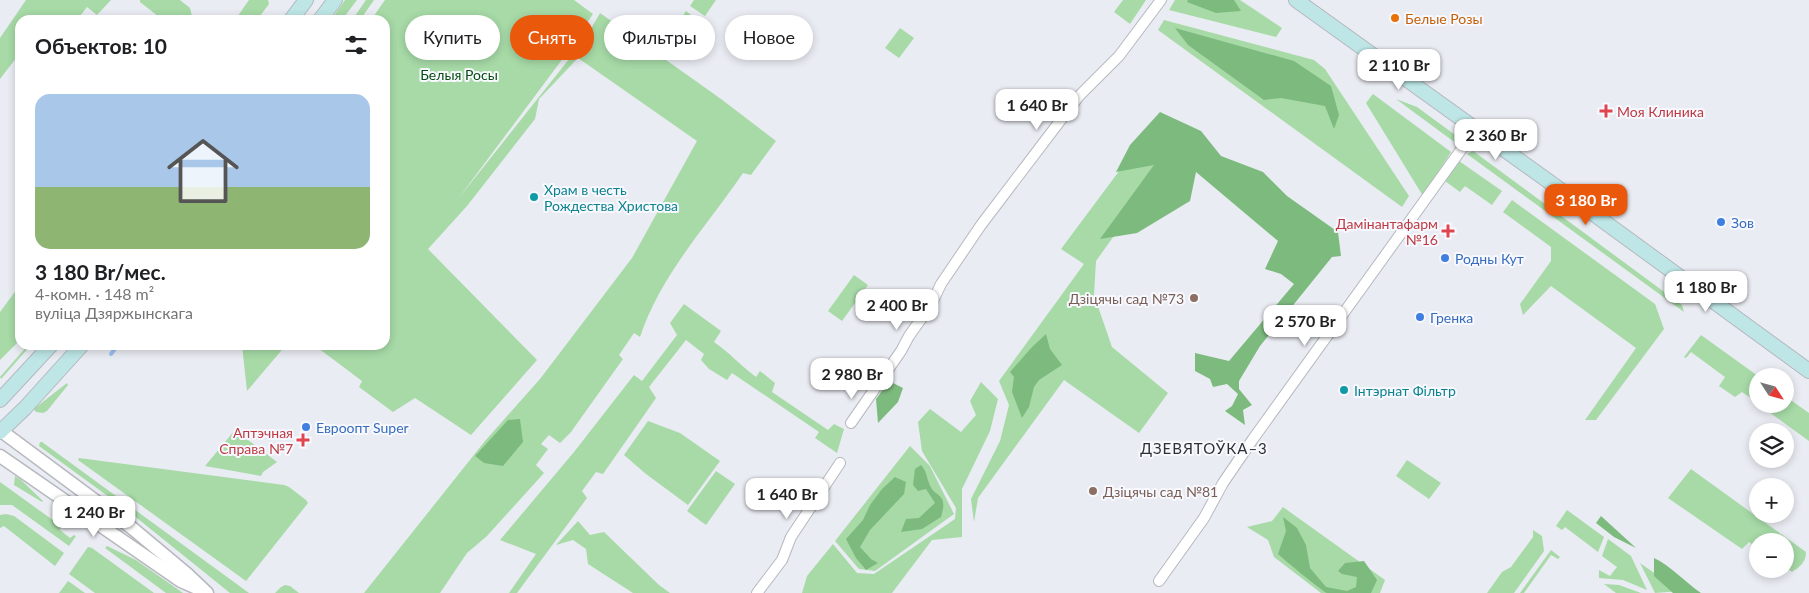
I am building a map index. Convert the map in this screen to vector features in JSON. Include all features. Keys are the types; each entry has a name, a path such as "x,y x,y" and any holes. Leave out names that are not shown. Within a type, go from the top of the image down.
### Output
{"main road":[{"path":"324,15 335,0"},
{"path":"1296,0 1809,371"},
{"path":"0,400 46,350"},
{"path":"1,431 25,408 77,350"}],"street":[{"path":"852,423 901,352 909,336 931,305 941,284 981,225 1080,96 1118,56 1161,0"},
{"path":"1159,581 1204,518 1223,483 1476,129"},
{"path":"1,431 132,528 187,574 205,592"},
{"path":"0,456 181,582 205,592"},
{"path":"757,593 782,560 791,537 840,463"}],"green space":[{"path":"26,0 111,0 97,15 87,7 81,15 16,15"},
{"path":"140,0 180,0 190,8 192,15 157,15"},
{"path":"249,0 268,0 269,4 261,15 238,15"},
{"path":"345,0 357,0 346,15 334,15"},
{"path":"366,0 374,0 364,15 356,15"},
{"name":"Белыя Росы","path":"385,0 574,0 593,14 510,15 510,60 562,60 458,199 568,60 576,60 539,99 535,119 467,206 428,249 537,360 471,435 415,398 393,412 359,387 362,381 321,350 390,350 390,15 374,15"},
{"path":"694,0 716,0 706,15 690,6"},
{"path":"1123,0 1146,0 1130,24 1114,12"},
{"path":"1175,0 1240,0 1282,28 1276,37 1169,10"},
{"path":"1188,0 1234,0 1241,11 1216,13 1187,2"},
{"path":"686,11 691,15 683,15"},
{"path":"600,13 604,16 604,60 666,60 776,141 751,175 743,173 686,251 660,292 640,337 634,333 619,355 623,359 571,432 560,443 549,435 541,444 548,449 536,465 544,473 487,536 467,553 440,593 364,593 485,441 540,379 632,258 697,141 581,60 594,60 594,23"},
{"path":"15,16 15,60 0,79 0,38"},
{"path":"1164,20 1314,60 1325,69 1409,196 1402,207 1158,30"},
{"path":"900,28 914,38 899,58 885,48"},
{"path":"1175,28 1294,61 1331,86 1339,115 1334,129 1325,106 1281,98 1264,100 1188,45"},
{"path":"1373,94 1451,152 1423,196 1366,103"},
{"path":"1396,99 1417,107 1458,137 1457,144"},
{"path":"1160,112 1201,131 1221,156 1263,172 1287,196 1338,232 1341,256 1332,257 1260,346 1239,381 1239,389 1252,405 1243,410 1245,425 1225,411 1232,406 1238,394 1227,384 1213,387 1210,379 1195,371 1195,353 1229,361 1294,284 1281,274 1265,269 1278,241 1196,172 1190,201 1137,233 1100,239 1154,165 1116,172 1130,145"},
{"path":"1149,131 1177,148 1096,261 1094,295 1112,347 1168,393 1139,433 1064,380 978,498 974,522 971,499 1000,441 1009,405 999,381 1084,264 1061,249"},
{"path":"1473,151 1682,305 1684,312 1467,154"},
{"path":"1459,161 1502,191 1492,205 1465,186 1460,192 1445,181"},
{"path":"1512,200 1655,304 1664,329 1596,420 1585,420 1636,348 1551,286 1523,315 1520,304 1551,261 1551,247 1503,212"},
{"path":"854,275 868,285 842,321 828,311"},
{"path":"15,292 15,345 0,360 0,312"},
{"path":"684,304 721,331 714,342 756,377 760,371 775,383 772,392 828,430 834,424 844,429 837,453 815,438 819,432 732,373 727,380 709,369 701,360 704,354 686,340 649,387 656,398 603,474 596,472 582,491 587,498 517,593 509,593 536,554 500,540 574,452 634,375 642,381 677,335 670,323"},
{"path":"1046,334 1050,349 1062,365 1039,380 1034,387 1029,407 1022,418 1012,392 1014,377 1010,372"},
{"path":"1701,335 1749,370 1749,397 1742,392 1735,397 1719,386 1725,377 1691,352 1686,358 1684,357"},
{"path":"24,350 27,350 1,379 0,377"},
{"path":"243,350 282,350 247,391"},
{"path":"889,381 903,388 898,402 878,423 876,399"},
{"path":"981,382 998,399 990,431 962,489 962,537 932,540 892,593 802,593 807,576 833,544 857,573 874,574 955,519 956,508 922,451 918,422 930,409 961,432 976,415 970,401"},
{"path":"67,383 68,385 47,411 43,413 34,410 35,408"},
{"path":"1794,402 1809,413 1809,441 1794,430 1794,423 1784,423 1770,413 1794,413"},
{"path":"520,419 523,442 503,466 484,463 475,456 508,420"},
{"path":"648,421 680,433 720,461 688,505 624,455"},
{"path":"235,430 277,462 263,472 261,476 205,466"},
{"path":"40,442 249,593 230,593 127,510 39,446"},
{"path":"910,446 930,466 954,514 875,571 859,569 835,541"},
{"path":"79,458 284,485 308,503 246,581 78,460"},
{"path":"1407,460 1441,483 1429,499 1396,476"},
{"path":"921,465 931,488 942,499 943,509 941,517 922,529 901,532 906,519 919,518 935,503 926,489 918,491 913,485 915,469"},
{"path":"1691,469 1749,511 1749,523 1766,523 1780,533 1749,533 1749,542 1742,549 1668,498"},
{"path":"716,471 735,484 706,525 687,511"},
{"path":"15,476 20,479 43,501 14,485"},
{"path":"895,477 906,482 904,494 870,530 860,547 871,559 878,563 866,570 856,558 846,539 863,520 870,505 882,489"},
{"path":"0,482 61,526 60,530 70,538 74,535 76,536 69,546 12,505 0,505"},
{"path":"1283,507 1385,580 1380,593 1321,593 1274,557 1268,540 1247,527 1272,521"},
{"path":"1567,510 1604,537 1598,552 1565,527 1562,530 1556,526"},
{"path":"0,515 14,516 64,553 55,566 4,526 0,528"},
{"path":"1601,516 1636,548 1614,537 1596,523"},
{"path":"1283,517 1297,528 1306,545 1310,568 1326,587 1347,591 1356,587 1357,577 1342,574 1338,571 1345,563 1364,561 1377,580 1371,593 1327,593 1281,557 1278,554 1286,531"},
{"path":"578,521 590,535 604,532 659,585 670,593 633,593 588,564 586,549 573,540 556,545"},
{"path":"1533,530 1542,536 1544,551 1514,593 1487,593 1502,572 1511,567 1533,537"},
{"path":"1608,539 1631,556 1647,590 1623,580 1599,578 1599,570 1610,576 1617,567 1602,556"},
{"path":"1794,543 1806,552 1805,559 1794,571"},
{"path":"107,546 136,560 183,593 166,593 105,548"},
{"path":"88,547 154,593 95,593 69,574"},
{"path":"1551,550 1560,557 1558,559 1551,555 1524,593 1520,593"},
{"path":"1654,558 1666,565 1701,593 1673,593 1654,576"},
{"path":"1640,563 1680,591 1655,593"},
{"path":"68,581 85,593 59,593"},
{"path":"1604,584 1619,585 1641,593 1616,593"},
{"path":"285,585 290,586 299,593 275,593"}],"waterway":[{"path":"111,354 114,350"}],"place":[{"name":"Белые Розы","path":"1395,18"},
{"name":"Моя Клиника","path":"1606,111"},
{"name":"Храм в честь Рождества Христова","path":"534,197"},
{"name":"Зов","path":"1721,222"},
{"name":"Дамінантафарм №16","path":"1448,231"},
{"name":"Родны Кут","path":"1445,258"},
{"name":"Дзіцячы сад №73","path":"1194,298"},
{"name":"Гренка","path":"1420,317"},
{"name":"Інтэрнат Фільтр","path":"1344,390"},
{"name":"Евроопт Super","path":"306,427"},
{"name":"Аптэчная Справа №7","path":"303,440"},
{"name":"Дзіцячы сад №81","path":"1093,491"}],"district":[{"name":"ДЗЕВЯТОЎКА–3","path":"1204,448"}]}
